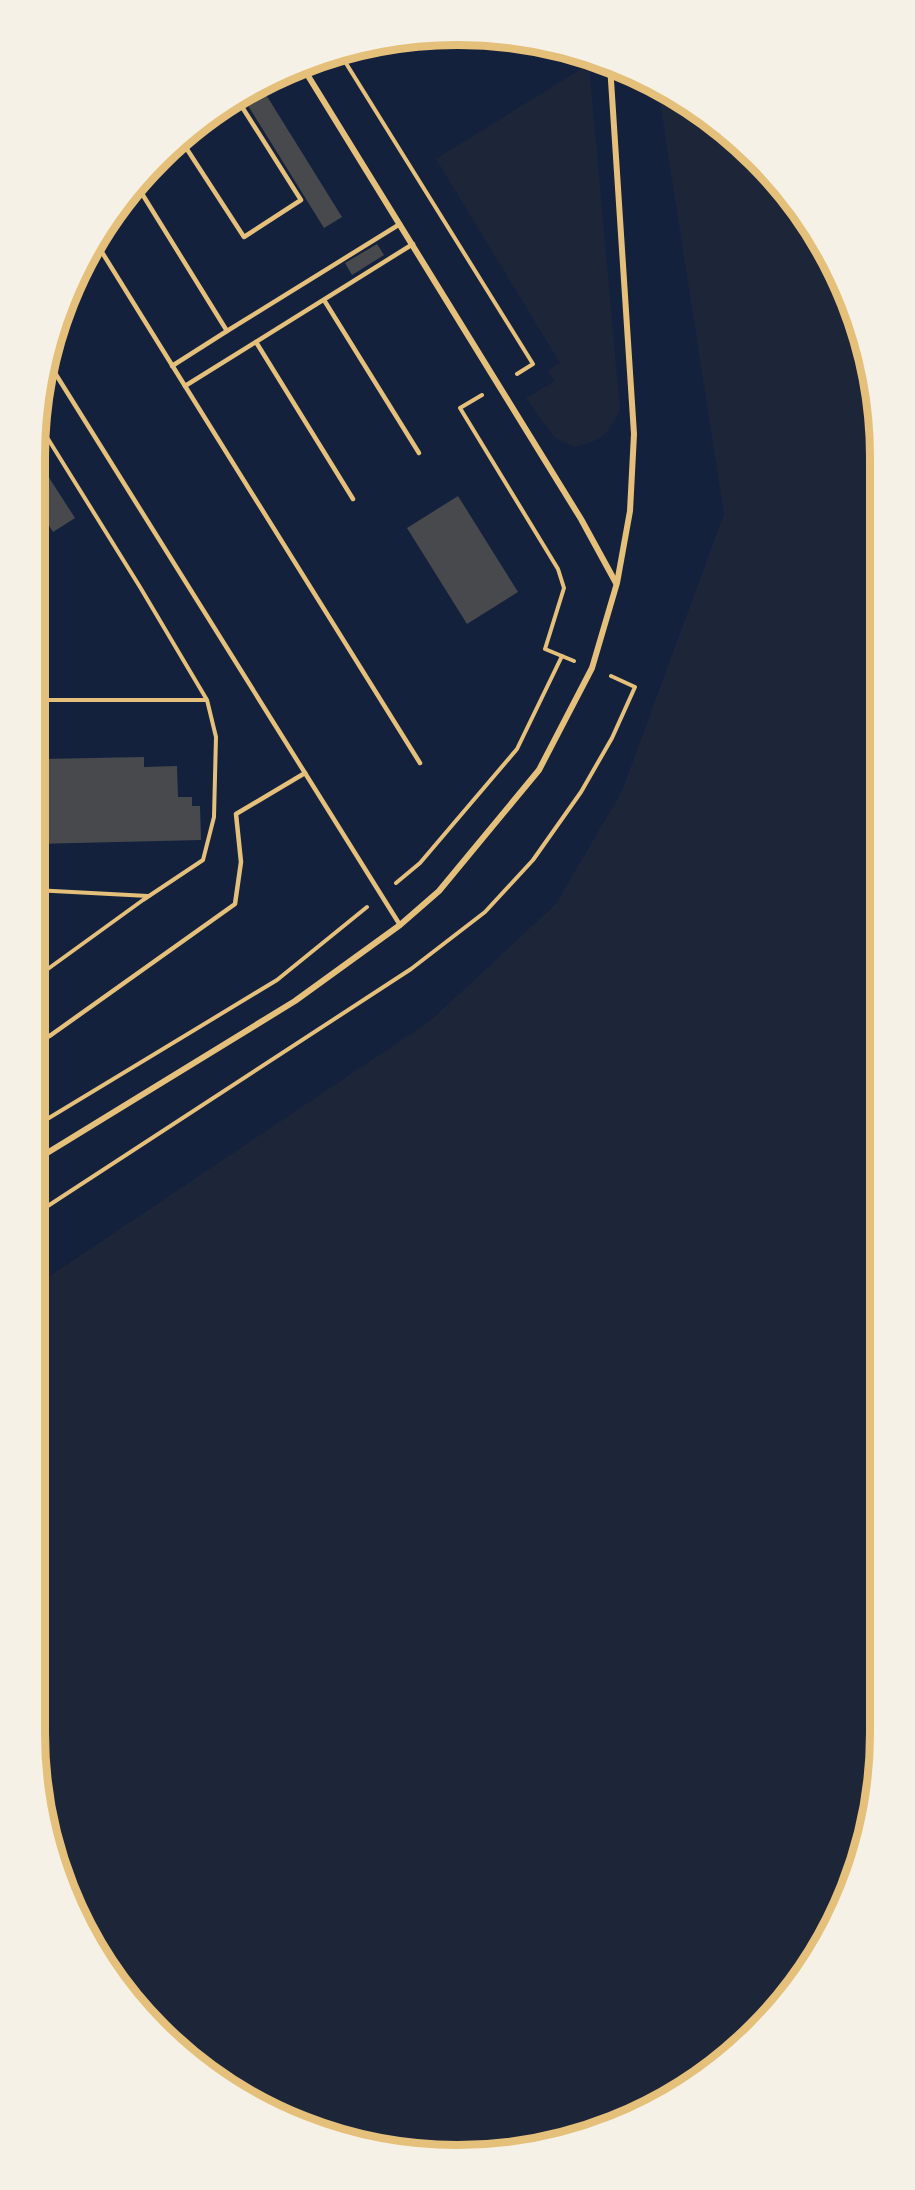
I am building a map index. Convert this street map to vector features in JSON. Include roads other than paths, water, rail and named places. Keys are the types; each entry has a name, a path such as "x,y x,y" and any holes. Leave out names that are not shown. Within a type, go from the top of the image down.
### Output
{"street":[{"path":"307,74 581,519 616,583"},
{"path":"45,1154 295,1001 400,925 438,891 539,770 592,668 616,583 630,512 634,434 611,74"}],"lane":[{"path":"186,147 244,237 302,201 242,106"},
{"path":"141,193 227,331"},
{"path":"172,366 400,224"},
{"path":"185,386 413,244"},
{"path":"101,250 420,764"},
{"path":"324,300 419,453"},
{"path":"256,342 353,500"},
{"path":"54,372 400,925"},
{"path":"45,1039 235,904 241,862 236,814 305,773"}]}
